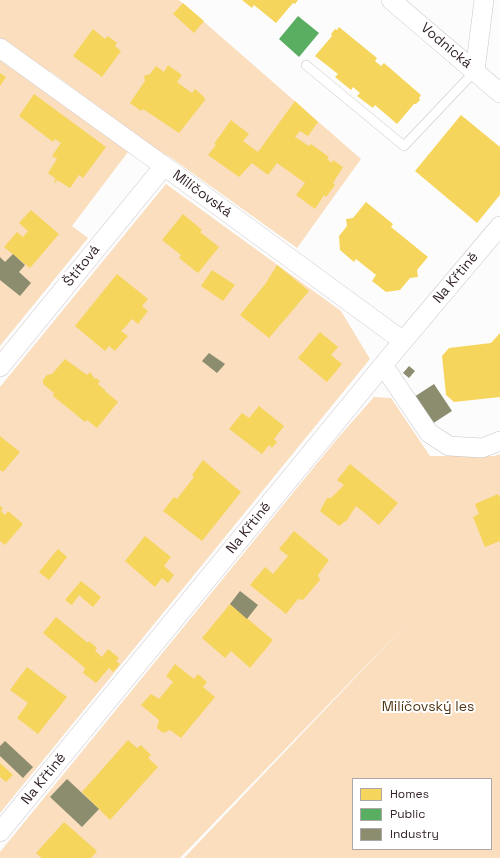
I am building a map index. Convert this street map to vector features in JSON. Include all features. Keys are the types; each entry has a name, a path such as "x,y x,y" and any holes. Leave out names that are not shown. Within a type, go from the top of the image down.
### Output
{"street":[{"name":"Vodnická","path":"391,0 500,93"},
{"path":"475,71 484,0"},
{"name":"Milíčovská","path":"0,48 403,341"},
{"name":"Štítová","path":"0,367 164,166"},
{"name":"Na Křtině","path":"0,832 403,341 500,226"},
{"path":"383,366 429,433 449,446 482,448 500,441"}],"lane":[{"path":"306,65 404,146 475,71"}],"green space":[{"path":"0,0 179,0 361,159 297,248 170,157 159,151 51,72 48,76 0,41"},
{"path":"0,60 128,152 72,226 88,238 0,346"},
{"path":"166,184 341,311 370,359 0,813 0,387"},
{"name":"Milíčovský les","path":"374,397 391,398 430,456 495,456 500,454 500,858 184,858 411,619 180,858 0,858 0,852 337,439"}],"building: Homes":[{"path":"242,0 298,0 295,4 293,3 276,23 254,5 252,8"},
{"path":"183,3 204,21 194,33 173,14"},
{"path":"339,27 377,58 375,61 381,66 384,63 421,95 419,98 420,100 414,104 397,124 375,105 373,108 357,96 360,93 353,87 351,90 335,77 338,74 315,56 332,36 331,34 335,29 337,30"},
{"path":"93,29 105,39 108,36 117,43 115,46 121,51 102,77 73,56"},
{"path":"168,65 182,75 177,82 192,93 195,89 204,97 205,100 179,133 143,109 141,111 130,103 145,81 144,76 150,74 156,66 164,72"},
{"path":"0,73 6,77 0,86"},
{"path":"34,94 106,147 83,178 79,175 70,188 57,180 56,183 54,181 56,179 48,173 57,159 52,156 61,143 55,139 53,142 19,116"},
{"path":"295,101 318,122 308,136 300,131 295,137 309,146 311,144 329,157 327,159 332,163 333,160 343,167 333,183 335,185 326,197 324,195 315,209 296,195 305,183 277,163 268,175 252,163 239,177 208,155 231,120 249,134 243,141 258,152"},
{"path":"461,115 500,147 500,195 477,223 415,171"},
{"path":"366,202 393,224 391,227 428,257 417,270 418,277 410,278 400,290 386,292 372,281 376,275 356,259 354,262 340,250 339,236 347,226 346,219 353,218"},
{"path":"31,210 59,234 30,268 4,247 17,232 23,237 28,231 19,223"},
{"path":"183,214 202,230 200,232 219,247 198,273 179,258 181,255 162,240"},
{"path":"277,265 309,291 269,338 240,315 266,283"},
{"path":"212,270 235,285 223,301 201,286"},
{"path":"117,274 148,299 142,306 148,311 138,324 132,319 121,331 128,336 115,351 109,346 105,351 75,326"},
{"path":"320,332 338,347 331,355 342,364 327,382 298,358"},
{"path":"500,333 500,397 454,402 446,395 442,356 449,348 491,343"},
{"path":"65,359 87,375 90,372 95,379 96,378 100,381 98,384 118,402 97,428 87,420 85,422 53,396 54,393 43,384 43,380 47,375 52,374"},
{"path":"259,406 284,426 274,439 277,442 272,448 269,445 262,454 229,429 242,413 249,418"},
{"path":"0,436 20,452 3,472 0,470"},
{"path":"203,460 241,492 202,541 163,511 174,497 177,499 194,477 192,475"},
{"path":"350,464 398,503 379,525 356,506 347,520 339,526 320,511 327,498 331,498 344,485 337,480"},
{"path":"498,494 500,498 500,541 485,547 473,517 479,514 475,504"},
{"path":"0,506 3,508 1,511 5,515 8,511 23,524 5,545 0,541"},
{"path":"294,531 329,560 318,575 320,580 303,600 298,599 286,614 250,585 265,567 273,574 288,556 279,549"},
{"path":"145,536 171,557 164,566 174,575 168,583 162,578 155,587 125,561"},
{"path":"58,549 67,557 49,580 39,572"},
{"path":"81,581 101,597 93,607 79,595 72,605 65,600"},
{"path":"230,604 273,640 250,668 231,651 225,658 202,638"},
{"path":"56,617 88,643 89,641 97,648 95,651 102,657 108,649 119,658 116,661 120,664 113,672 109,668 96,683 83,673 85,668 43,633"},
{"path":"175,664 194,679 198,674 207,682 203,687 215,697 181,738 170,730 163,733 157,728 159,720 141,705 151,694 159,699 173,682 166,676"},
{"path":"27,667 67,697 38,734 17,718 28,703 10,690"},
{"path":"128,740 137,748 141,745 151,755 148,758 158,767 110,820 82,792"},
{"path":"0,763 13,775 6,782 0,777"},
{"path":"64,822 97,851 91,858 42,858 36,853"}],"building: Public":[{"path":"298,16 319,33 299,57 279,39"}],"building: Industry":[{"path":"13,254 25,265 19,272 31,283 20,296 0,280 0,257 5,262"},
{"path":"209,353 225,364 217,373 202,361"},
{"path":"409,366 415,371 409,378 403,373"},
{"path":"434,384 452,411 432,424 414,397"},
{"path":"240,591 258,605 247,619 230,604"},
{"path":"5,741 33,767 23,778 0,756 0,746"},
{"path":"67,779 99,809 82,827 50,797"}]}
